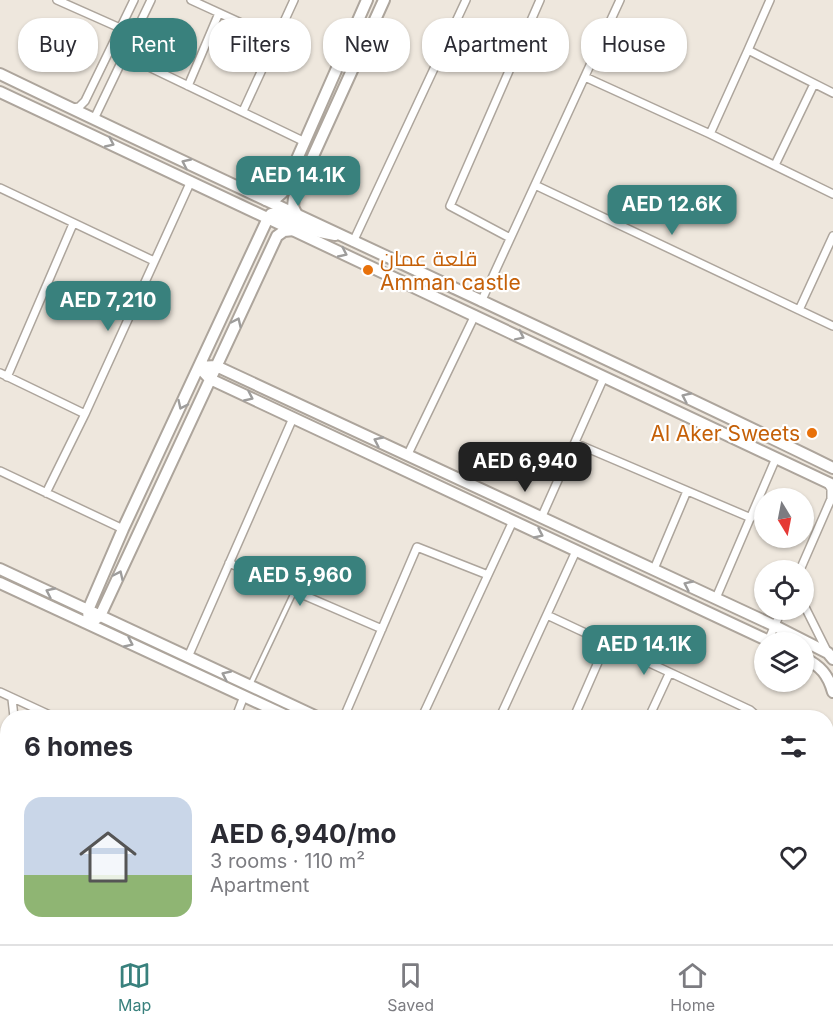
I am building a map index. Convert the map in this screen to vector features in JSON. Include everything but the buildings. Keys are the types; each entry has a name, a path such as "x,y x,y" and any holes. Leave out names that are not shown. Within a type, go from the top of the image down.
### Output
{"street":[{"path":"57,0 110,24"},
{"path":"125,18 134,0"},
{"path":"142,18 151,0"},
{"path":"190,0 228,18"},
{"path":"286,18 294,0"},
{"path":"297,215 293,202 384,0"},
{"path":"353,242 466,0"},
{"path":"510,238 450,206 540,0"},
{"path":"481,302 620,0"},
{"path":"710,134 770,0"},
{"path":"266,200 279,197 292,173 364,1"},
{"path":"188,86 219,14"},
{"path":"68,107 79,107 85,101 110,49"},
{"path":"748,50 833,93"},
{"path":"18,100 44,106 83,125 89,124 94,119 116,72"},
{"path":"159,72 305,142"},
{"path":"243,111 261,72"},
{"path":"0,74 340,236 705,405 833,468"},
{"path":"585,77 833,194"},
{"path":"775,165 814,84"},
{"path":"0,92 829,483 832,494 824,518 805,560"},
{"path":"292,173 303,179"},
{"path":"46,493 85,414 191,182"},
{"path":"535,185 833,326"},
{"path":"0,188 154,261"},
{"path":"89,624 88,610 123,529 268,218 277,213 315,231 340,236"},
{"path":"73,224 4,375 85,414"},
{"path":"89,624 100,616 278,236 284,231 294,230"},
{"path":"799,310 833,236"},
{"path":"408,454 475,315"},
{"path":"199,367 216,366 716,598 831,656"},
{"path":"199,367 210,379 754,634"},
{"path":"542,516 604,377"},
{"path":"627,387 656,394 700,415 707,414 708,410 705,405"},
{"path":"188,657 293,418"},
{"path":"575,443 751,518"},
{"path":"716,598 776,458"},
{"path":"0,471 123,529"},
{"path":"654,569 687,491"},
{"path":"824,518 833,508"},
{"path":"425,710 513,521"},
{"path":"347,710 417,547 488,574"},
{"path":"503,710 576,551"},
{"path":"229,563 382,629"},
{"path":"0,569 302,710"},
{"path":"0,583 274,710"},
{"path":"547,615 750,710"},
{"path":"773,632 777,620"},
{"path":"812,620 831,656"},
{"path":"577,710 606,644"},
{"path":"814,663 829,678 833,692"},
{"path":"652,710 669,674"},
{"path":"0,692 38,710"},
{"path":"239,710 244,696"},
{"path":"12,699 13,710"}],"lane":[{"path":"250,686 294,591"}],"place":[{"name":"قلعة عمان Amman castle","path":"368,270"},
{"name":"Al Aker Sweets","path":"812,433"}]}
